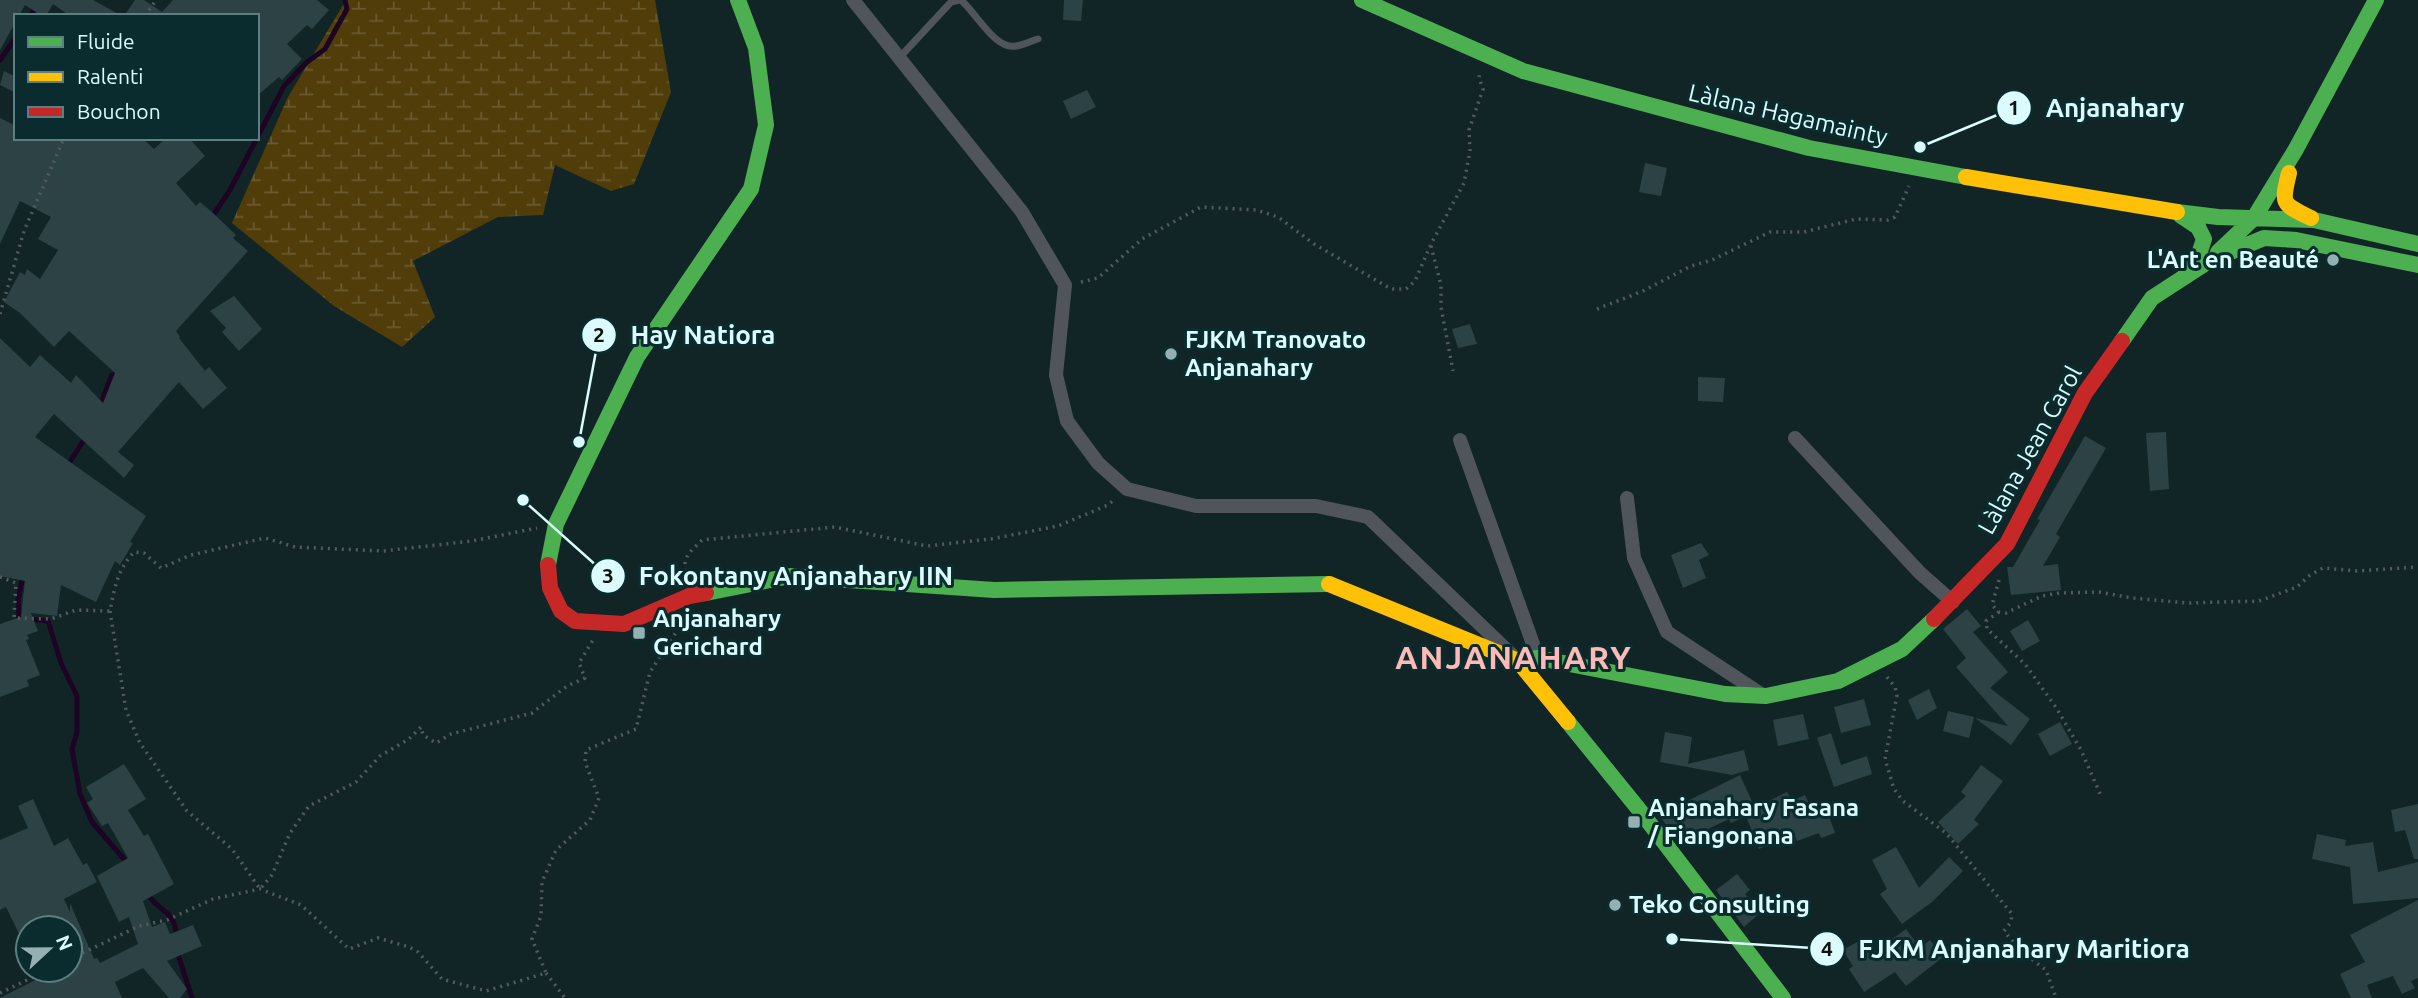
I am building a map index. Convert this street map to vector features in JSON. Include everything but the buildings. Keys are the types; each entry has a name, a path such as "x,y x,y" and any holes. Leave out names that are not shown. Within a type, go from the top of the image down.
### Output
{"main road":[{"path":"738,0 756,48 766,125 751,190 637,358 556,524 548,559 550,588 561,611 575,621 624,624 689,596 790,576 994,590 1333,584 1518,661 1641,812 1783,998"},
{"name":"Làlana Hagamainty","path":"1363,0 1523,71 1809,148 1918,169 2218,217"},
{"path":"2209,261 2255,218 2296,149 2376,0"},
{"path":"2218,217 2250,210 2259,205 2296,149"},
{"path":"2296,149 2274,204 2274,219 2278,227 2296,240"},
{"path":"2296,149 2283,196 2288,207 2314,220"},
{"path":"2172,211 2197,223 2203,233 2204,244 2184,276"},
{"path":"2218,217 2314,220 2418,244"},
{"path":"2209,261 2264,238 2296,240 2418,265"},
{"name":"Làlana Jean Carol","path":"1518,661 1538,658 1725,694 1766,696 1838,681 1902,649 1953,602 2007,544 2085,393 2152,298 2209,261"}],"street":[{"path":"853,0 1022,212 1065,285 1056,375 1067,421 1098,463 1127,489 1196,506 1316,506 1368,517 1518,661"},
{"path":"1795,438 1920,573 1953,602"},
{"path":"1460,440 1538,658"},
{"path":"1627,498 1634,558 1667,632 1766,696"}],"lane":[{"path":"900,57 943,9 951,2 960,0 973,10 998,43 1014,47 1038,39"}],"path":[{"path":"1065,285 1098,278 1142,240 1201,207 1257,210 1278,217 1314,244 1391,289 1406,289 1415,281 1431,244 1464,183 1470,151 1469,130 1483,89 1479,78 1484,55"},
{"path":"0,314 24,231 63,140"},
{"path":"1597,309 1643,291 1691,266 1713,260 1770,232 1804,232 1856,219 1888,220 1895,217 1918,169"},
{"path":"1431,244 1441,285 1441,307 1453,371"},
{"path":"565,998 546,973 532,939 541,916 542,882 556,850 590,820 599,798 585,762 586,750 636,729 650,672 685,619 689,596 684,566 687,554 702,540 835,527 927,545 991,539 1058,526 1108,505 1127,489"},
{"path":"260,889 232,849 187,811 140,743 125,710 110,611 121,566 134,552 144,553 161,568 191,555 265,538 295,547 383,551 472,541 556,524"},
{"path":"2007,544 1992,605 1999,612 2006,613 2042,596 2059,593 2099,592 2187,603 2259,601 2297,587 2323,568 2357,571 2418,567"},
{"path":"0,578 16,583 14,618 51,619 76,610 110,611"},
{"path":"1999,612 1986,621 1987,629 2025,664 2057,709 2081,750 2101,796"},
{"path":"260,889 272,875 290,833 309,806 356,782 380,756 409,739 421,727 424,735 436,743 451,734 532,713 567,686 586,678 579,663 596,636 609,624"},
{"path":"1883,658 1885,674 1895,687 1897,695 1885,759 1894,789 1903,801 1946,833 2004,902 2012,914 2011,922 2004,931 2021,951 2046,970 2056,998"},
{"path":"84,952 139,926 167,920 213,899 260,889 301,905 349,949 378,938 409,947 418,952 442,979 452,983 486,991 546,973"},
{"path":"0,993 19,984"}],"green space":[{"path":"346,0 655,0 671,92 634,184 611,191 555,165 543,215 498,217 413,261 435,317 402,347 334,306 232,223 288,97"}],"waterway":[{"path":"31,14 40,0"},
{"path":"259,134 284,86 306,63 325,49 347,9 345,0"},
{"path":"0,60 14,40"},
{"path":"210,220 230,190 256,140"},
{"path":"102,408 112,375 119,372"},
{"path":"66,468 87,435"},
{"path":"23,575 18,600 19,618 48,621 61,663 77,696 77,732 72,749 80,794 92,822 129,865"},
{"path":"147,894 171,918 176,929 176,938"},
{"path":"177,951 192,998"}],"traffic: fast":[{"path":"548,565 556,524 637,357 751,189 766,125 756,48 738,0"},
{"path":"1362,0 1523,71 1809,148 1966,177"},
{"path":"2218,252 2254,218 2296,149 2376,0"},
{"path":"2177,212 2218,217 2314,220 2418,244"},
{"path":"2180,215 2198,227 2204,239 2199,254 2186,272"},
{"path":"2122,341 2152,298 2209,261 2264,238 2296,240 2418,265"},
{"path":"706,593 790,576 994,590 1329,584"},
{"path":"1518,661 1538,658 1725,694 1766,696 1838,681 1902,649 1934,619"},
{"path":"1568,722 1641,812 1783,998"}],"traffic: slow":[{"path":"2289,173 2286,202 2294,210 2311,218"},
{"path":"1966,177 2177,212"},
{"path":"1329,584 1518,661 1568,722"}],"traffic: jam":[{"path":"1934,619 2007,544 2085,393 2122,341"},
{"path":"548,565 550,588 561,611 575,621 624,624 689,596 706,593"}],"place":[{"name":"Anjanahary","path":"1920,147"},
{"name":"L'Art en Beauté","path":"2333,260"},
{"name":"FJKM Tranovato Anjanahary","path":"1171,354"},
{"name":"Hay Natiora","path":"579,442"},
{"name":"Fokontany Anjanahary IIN","path":"523,500"},
{"name":"Anjanahary Gerichard","path":"639,633"},
{"name":"Anjanahary Fasana / Fiangonana","path":"1634,822"},
{"name":"Teko Consulting","path":"1615,905"},
{"name":"FJKM Anjanahary Maritiora","path":"1672,939"}],"district":[{"name":"ANJANAHARY","path":"1514,658"}]}
